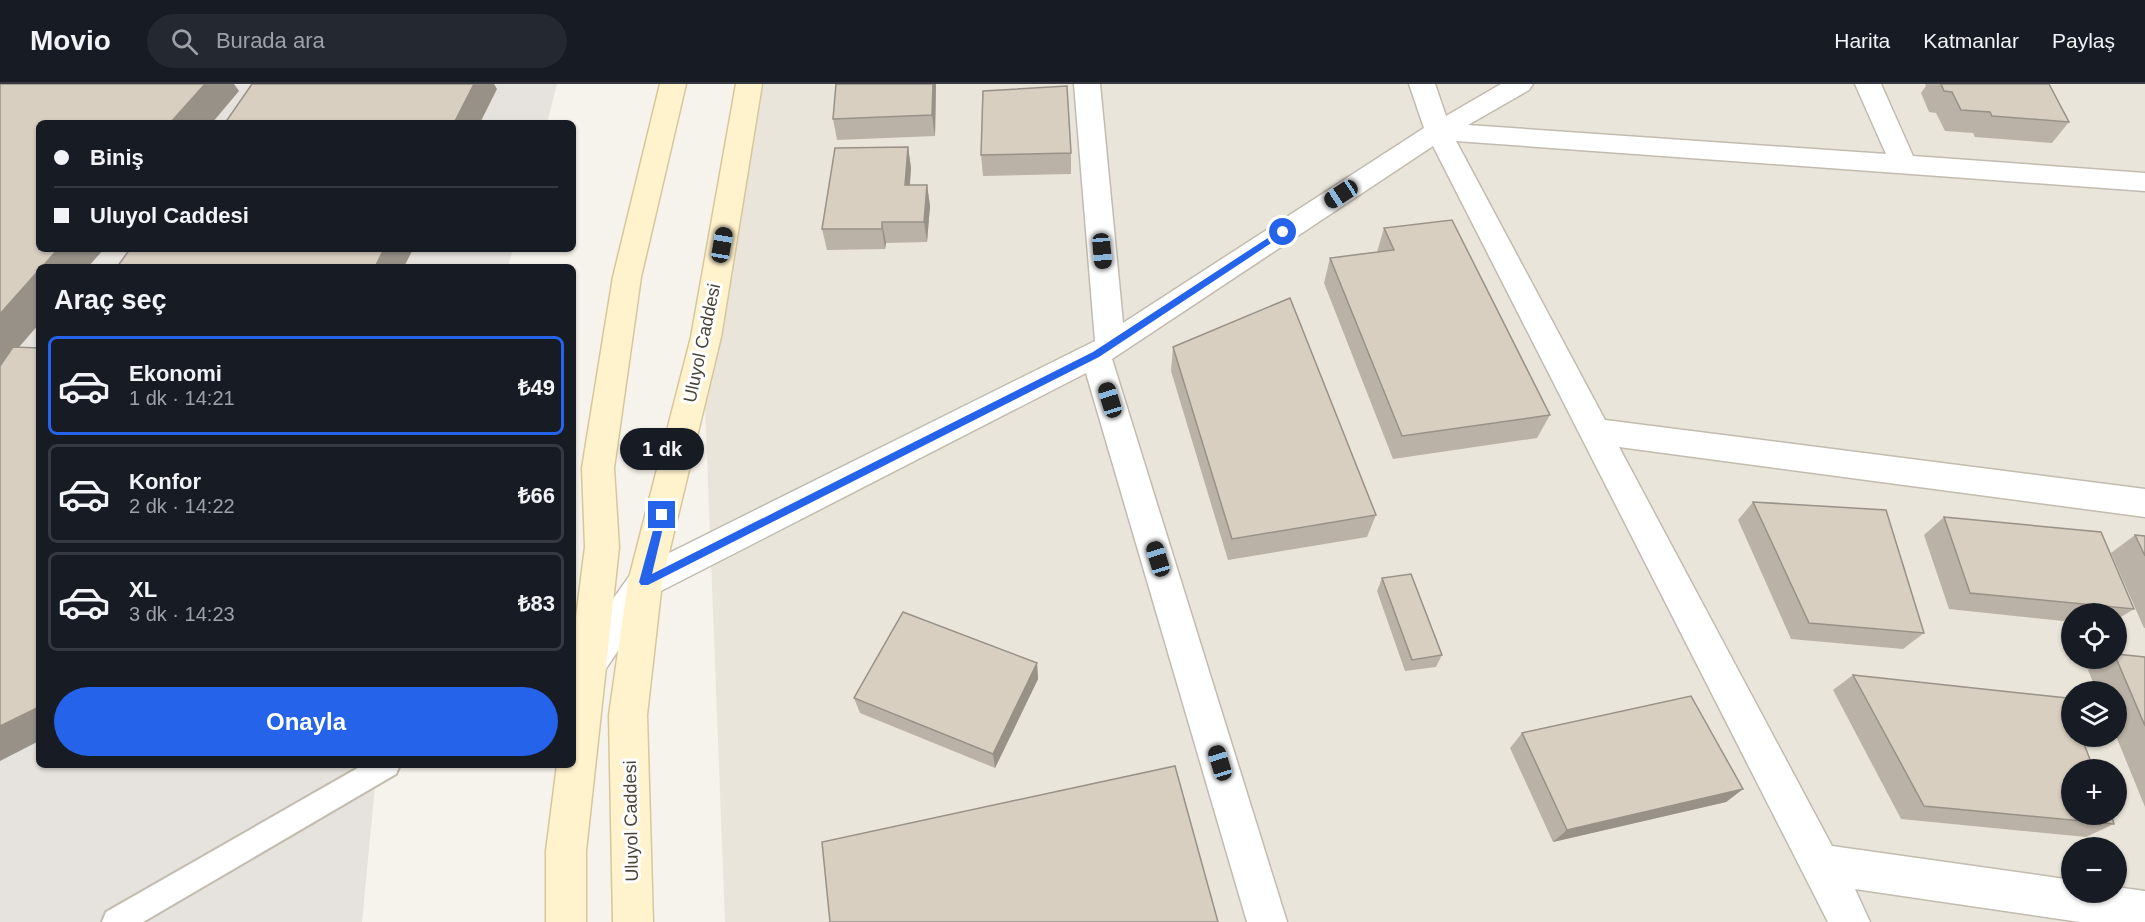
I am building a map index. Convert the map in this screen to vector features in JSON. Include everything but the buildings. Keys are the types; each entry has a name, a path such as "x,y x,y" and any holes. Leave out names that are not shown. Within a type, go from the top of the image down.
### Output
{"main road":[{"path":"576,720 580,667 602,547 600,457 627,277 673,84"},
{"name":"Uluyol Caddesi","path":"633,922 628,715 645,582 706,337 749,84"},
{"path":"566,922 566,851 572,768"}],"street":[{"path":"1087,84 1103,350 1267,922"},
{"path":"1422,84 1438,131 1850,922"},
{"path":"580,667 645,582 1103,350 1438,131 1520,84"},
{"path":"1868,84 1904,165"},
{"path":"1438,131 2145,182"},
{"path":"1593,431 2145,503"},
{"path":"1818,864 2145,911"}],"lane":[{"path":"116,922 382,768"}],"shaded area":[{"path":"0,84 557,84 548,120 36,120 36,252 512,252 509,264 36,264 36,768 377,768 362,922 0,922"},
{"path":"757,84 2145,84 2145,922 725,922 703,353"}],"route":[{"path":"662,515 645,582 1096,355 1283,232"}]}
